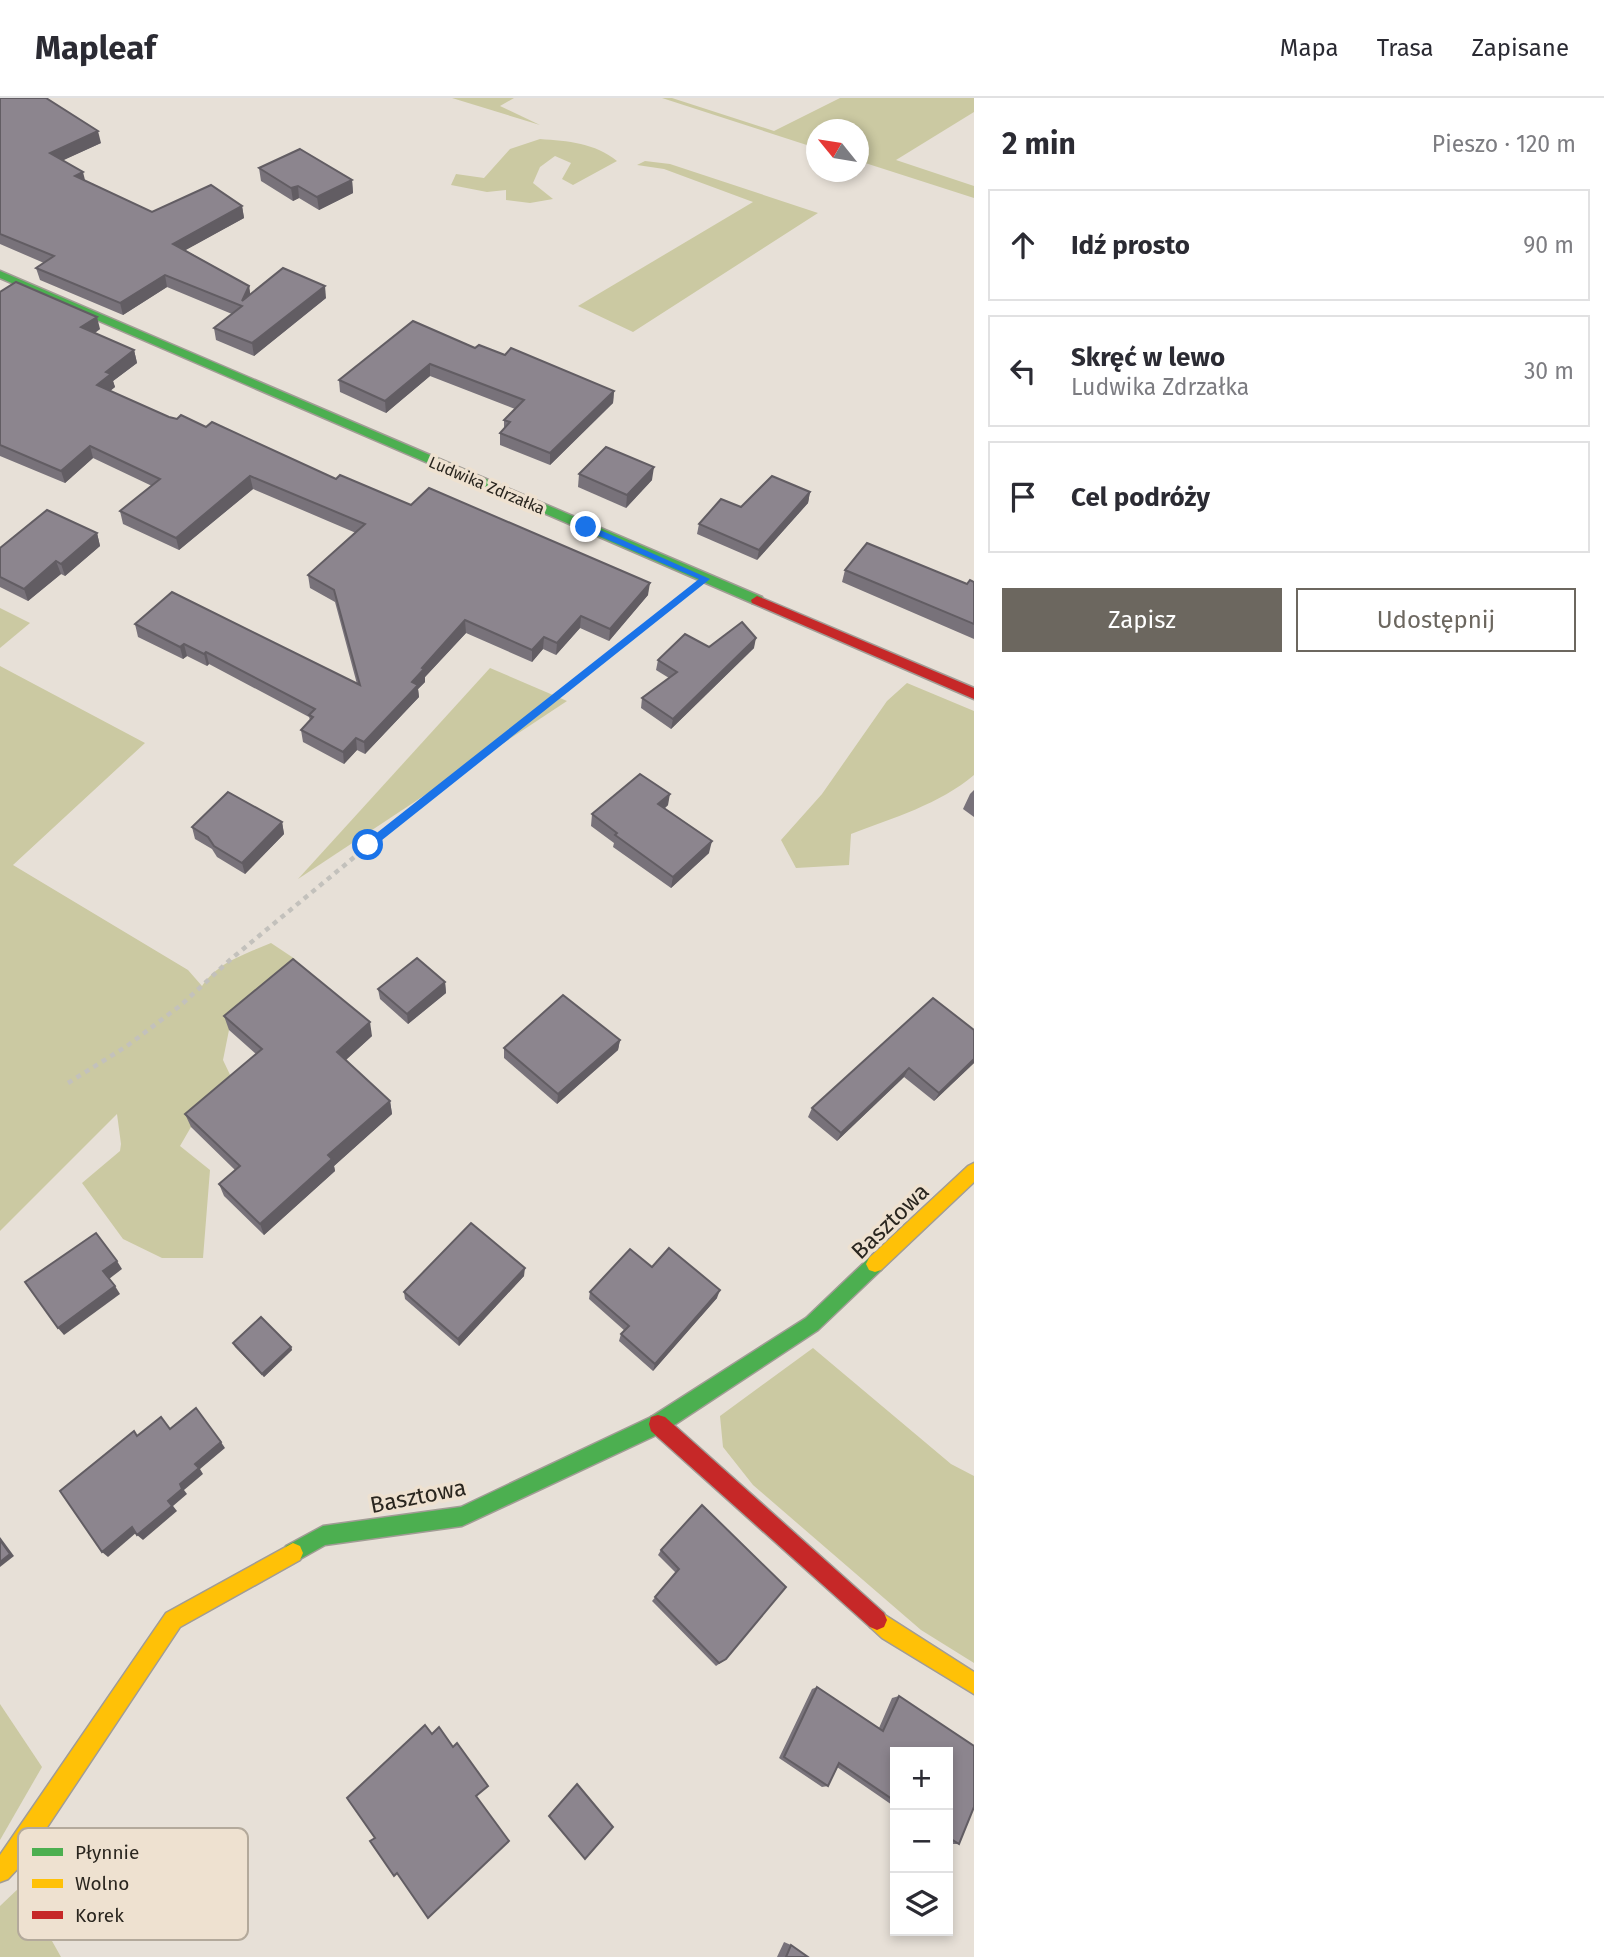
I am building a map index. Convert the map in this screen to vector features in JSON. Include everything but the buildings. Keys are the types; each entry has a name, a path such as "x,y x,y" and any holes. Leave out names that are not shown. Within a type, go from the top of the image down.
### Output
{"street":[{"name":"Ludwika Zdrzałka","path":"0,274 974,694"},
{"name":"Basztowa","path":"33,1828 173,1620 323,1536 462,1516 658,1424 812,1324 974,1171"},
{"path":"658,1424 889,1631 974,1684"},
{"name":"Basztowa","path":"0,1871 18,1851"}],"path":[{"path":"68,1083 127,1046 181,1005 231,959 368,845 706,579"}],"shaded area":[{"path":"452,98 514,98 500,106 540,125"},
{"path":"662,98 672,98 774,131 840,98 974,98 974,112 896,160 974,186 974,198 869,164 869,119 806,119 806,145"},
{"path":"540,139 590,147 617,161 573,185 562,179 571,163 555,156 540,167 533,183 553,199 530,203 506,200 506,190 487,192 451,185 456,174 484,178 510,149"},
{"path":"645,161 670,164 818,213 633,332 578,306 753,202 664,169 637,165"},
{"path":"0,608 30,623 0,648"},
{"path":"0,666 145,743 13,865 188,970 202,986 224,965 271,943 295,959 229,1030 223,1060 233,1081 191,1127 180,1146 210,1170 203,1258 162,1258 123,1239 82,1183 120,1151 117,1114 0,1231"},
{"path":"490,668 567,701 298,879"},
{"path":"907,683 974,711 974,775 931,802 851,834 849,865 796,868 781,840 822,794 887,701"},
{"path":"813,1348 951,1464 974,1476 974,1663 921,1630 753,1485 723,1447 720,1416"},
{"path":"0,1704 42,1767 0,1840"},
{"path":"18,1889 18,1940 51,1940 61,1957 0,1957 0,1906"}],"traffic: fast":[{"path":"0,274 757,600"},
{"path":"293,1553 323,1536 462,1516 658,1424 812,1324 875,1264"}],"traffic: slow":[{"path":"875,1264 974,1171"},
{"path":"33,1828 173,1620 293,1553"},
{"path":"877,1620 889,1631 974,1684"},
{"path":"0,1871 18,1851"}],"traffic: jam":[{"path":"757,600 974,694"},
{"path":"658,1424 877,1620"}],"route":[{"path":"368,845 706,579 586,527"}]}
